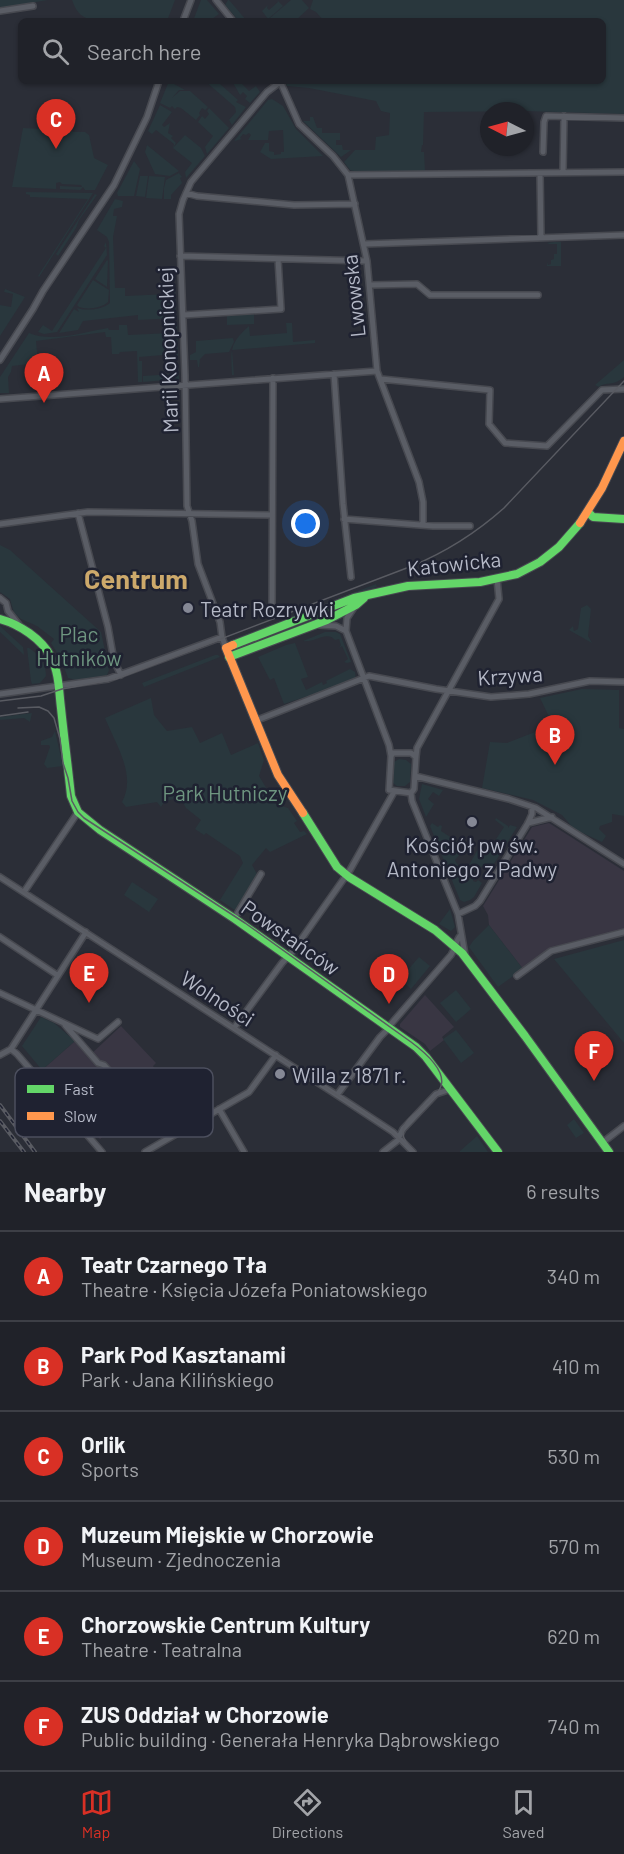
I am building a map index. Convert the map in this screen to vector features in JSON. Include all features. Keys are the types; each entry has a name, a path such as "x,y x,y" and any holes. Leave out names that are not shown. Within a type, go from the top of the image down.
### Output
{"street":[{"path":"184,18 191,0"},
{"path":"216,0 231,18"},
{"path":"0,11 33,6"},
{"path":"0,360 114,185 147,117 158,84"},
{"name":"Marii Konopnickiej","path":"226,648 220,622 198,564 191,514 187,506 186,385 179,214 192,180 265,95 278,84"},
{"name":"Lwowska","path":"281,84 299,124 333,156 348,175 368,261 377,371 419,482 423,502 423,524"},
{"path":"543,152 546,116 624,118"},
{"path":"564,116 564,172"},
{"path":"348,175 624,172"},
{"path":"540,173 541,238"},
{"path":"186,193 272,204 355,204"},
{"path":"364,244 624,235"},
{"path":"180,256 368,261"},
{"path":"183,315 280,309 278,259"},
{"path":"370,285 417,285 430,295 538,295"},
{"path":"0,399 377,371"},
{"path":"334,374 344,519 351,576"},
{"path":"272,615 273,378"},
{"path":"381,379 490,390 489,424 505,443 547,446 602,390 624,389"},
{"name":"Katowicka","path":"226,648 354,598 364,598 398,587 474,583 497,579 527,569 552,554 573,534 589,513 624,441"},
{"path":"0,524 78,513 272,515"},
{"path":"78,513 108,627 114,661 120,675"},
{"path":"589,513 593,517 624,519"},
{"path":"344,519 470,526"},
{"path":"466,957 458,914 412,801 411,793 416,776 417,748 499,599 497,579"},
{"path":"0,598 6,603 8,611 20,627 49,653 55,667 71,798 78,812 24,892"},
{"name":"Katowicka","path":"229,657 313,625 356,605 364,598"},
{"path":"356,605 347,618 346,631 389,745 391,756 388,788 394,792 411,793"},
{"path":"0,619 8,611"},
{"path":"0,619 20,627"},
{"path":"313,625 336,626 346,631"},
{"path":"0,694 98,681 222,637"},
{"path":"226,648 278,775 335,864 346,875 435,930 466,957 604,1149 624,1126"},
{"name":"Krzywa","path":"364,678 369,676 491,697 529,694 590,681 624,682"},
{"path":"261,719 364,678"},
{"path":"391,756 393,753 411,753 416,757"},
{"path":"416,776 532,807 552,817 624,864"},
{"path":"234,1028 346,875 394,792"},
{"path":"458,914 480,901 528,823 532,807"},
{"name":"Powstańców","path":"78,812 100,830 218,908 421,1051 498,1152"},
{"path":"528,823 552,817"},
{"path":"237,914 261,874"},
{"name":"Wolności","path":"0,877 337,1095 399,1137 413,1152"},
{"path":"0,1055 11,1049 86,932"},
{"path":"517,976 551,951 624,932"},
{"path":"337,1095 389,1027 451,955 461,935"},
{"path":"0,937 57,975"},
{"path":"0,993 98,1039 118,1022"},
{"path":"64,1023 98,1063 107,1068"},
{"path":"11,1049 29,1068"},
{"path":"213,1112 249,1092 276,1055"},
{"path":"383,1152 397,1141 403,1129 439,1092 440,1075"},
{"path":"439,1092 451,1089"},
{"path":"219,1109 244,1152"},
{"path":"89,1137 102,1152"},
{"path":"144,1152 170,1137"}],"shaded area":[{"path":"549,823 624,871 624,929 551,948 523,969 489,925 488,915 483,906 532,827"},
{"path":"425,995 454,1027 442,1037 444,1040 430,1051 425,1044 400,1027 400,1024"},
{"path":"121,1026 156,1063 153,1066 154,1068 44,1068 75,1041 89,1056"}],"green space":[{"path":"0,0 48,0 0,8"},
{"path":"72,0 175,0 168,18 86,18 77,10"},
{"path":"201,0 207,0 219,14 213,18 194,18"},
{"path":"229,0 244,18 236,18 225,5"},
{"path":"277,0 283,6 267,18 262,11 268,5 269,10 278,2"},
{"path":"291,0 302,0 309,8 298,18 270,18"},
{"path":"313,0 624,0 624,114 534,111 534,102 480,102 480,111 424,112 421,152 424,152 425,171 357,172 350,170 344,162 355,150 375,150 376,137 389,135 390,113 381,111 376,101 287,86 286,84 606,84 606,18 321,18 310,9"},
{"path":"168,84 174,84 185,90 179,90 172,98 180,91 190,91 208,107 205,110 202,108 196,120 181,108 175,109 172,106 170,108 160,103"},
{"path":"208,84 220,84 238,100 236,102 246,107 232,125 229,120 236,112 235,107"},
{"path":"234,84 242,84 249,91 256,86 260,92 250,103 245,99 247,96 243,92 240,95"},
{"path":"272,99 283,106 296,129 323,156 271,159 260,152 265,143 269,143 269,151 274,152 274,155 284,152 283,130 269,131 268,140 248,140 251,135 249,133 243,134 240,138 242,139 234,141 268,100"},
{"path":"160,105 172,112 162,125 164,127 170,123 168,133 173,136 171,138 176,143 173,148 174,144 156,130 152,134 148,131"},
{"path":"209,108 229,128 207,154 205,147 213,136 198,122 202,116 205,119 209,114 207,111"},
{"path":"310,117 313,117 317,128 322,128 322,133 340,133 340,140 336,140 336,145 342,145 343,150 351,150 341,157 303,121 310,121"},
{"path":"23,128 64,130 64,128 71,128 73,132 85,132 89,135 94,158 108,165 95,190 85,190 83,187 80,190 60,189 60,186 82,187 60,182 56,183 56,189 12,187"},
{"path":"185,135 201,148 205,156 186,178 185,172 192,163 173,148"},
{"path":"147,145 179,171 170,176 155,174 145,152"},
{"path":"134,161 140,169 134,196 118,196 117,193"},
{"path":"179,173 182,183 171,195 171,199 164,199 166,180"},
{"path":"140,176 148,176 145,197 136,196"},
{"path":"149,176 165,177 162,199 146,198"},
{"path":"26,192 93,193 39,277 88,199 30,197"},
{"path":"95,194 97,195 58,256 56,254"},
{"path":"115,199 123,201 122,207 114,209 113,216 117,216 113,237 115,288 125,288 125,296 169,294 169,284 175,283 176,318 138,320 138,315 83,321 78,330 59,333 74,309 79,312 77,308 94,309 110,303 109,242 107,237 97,230"},
{"path":"106,242 107,255 57,332 44,334 38,332 43,325 52,331 106,248 104,246"},
{"path":"561,242 561,266 547,266 547,262 548,265 551,264 554,254 557,254 557,244 547,243"},
{"path":"108,261 107,287 95,279"},
{"path":"93,280 109,290 108,302 94,308 79,307 77,305"},
{"path":"5,289 25,297 0,336 0,305 11,307 13,294 4,292"},
{"path":"254,314 254,324 227,325 227,316"},
{"path":"171,323 177,325 178,357 164,358 163,355 139,357 139,361 142,361 142,382 138,382 137,351 112,354 111,337 106,337 105,332 36,341 38,363 12,366 8,377 9,393 0,393 0,377 29,333 58,337 108,328 119,330 119,325 127,325 128,335 171,333"},
{"path":"286,323 292,323 293,342 315,340 315,343 232,350 238,338 249,326 250,336 287,333"},
{"path":"233,338 234,342 229,352 205,354 200,359 199,367 197,360 190,360 190,355 196,352 196,341"},
{"path":"232,351 234,375 232,375"},
{"path":"624,360 624,377 599,387 595,385"},
{"path":"172,365 178,365 179,379 143,382 143,376 173,374"},
{"name":"Plac Hutników","path":"0,545 10,550 101,632 109,670 107,675 76,680 68,678 61,659 51,643 54,639 14,613 10,599 0,592"},
{"path":"376,584 377,587 233,639"},
{"path":"355,601 325,617 237,650"},
{"path":"587,605 591,609 588,636 592,643 569,630 573,626 574,631 578,629 581,608"},
{"path":"0,626 23,647 24,655 0,632"},
{"path":"325,632 340,634 351,662 344,662 348,659 342,646 339,648 341,645 339,639 335,640 325,636 303,641"},
{"path":"295,643 308,677 301,679 306,690 322,682 323,685 327,683 326,681 350,669 355,672 356,680 284,704 274,678 270,680 258,657"},
{"path":"27,648 39,656 45,667 46,676 40,683 32,684"},
{"path":"215,655 220,657 144,687 142,683"},
{"path":"582,689 619,690 619,728 624,729 624,816 612,814 612,822 600,826 599,829 606,836 602,842 574,829 562,815 533,800 482,788 490,742 507,743 553,725 540,698"},
{"name":"Park Hutniczy","path":"151,698 154,715 167,731 192,727 200,743 222,733 231,755 258,743 264,760 259,776 276,804 288,808 297,821 294,823 300,832 304,831 307,834 270,852 266,848 252,865 258,876 236,911 220,900 243,863 240,856 206,833 204,835 195,829 201,820 186,808 180,797 164,802 161,807 157,802 126,807 122,802 126,792 126,770 105,718"},
{"path":"32,713 30,722 24,718 0,720 0,717"},
{"path":"55,731 63,766 47,768 44,764 50,747 41,745 41,741 52,737"},
{"path":"399,759 411,764 410,782 405,786 397,786 393,783 394,762"},
{"path":"422,784 443,790 439,796 433,792 428,799 434,804 426,817 419,799"},
{"path":"496,818 508,828 510,825 517,827 485,878 482,876 487,869 482,866 477,873 473,871 475,868 469,865 478,849 487,853 504,827 495,820"},
{"path":"432,823 438,827 442,826 441,831 458,842 462,841 456,852 460,854 455,860 474,877 473,881 478,880 482,883 470,900 464,902 460,900 430,826"},
{"path":"132,882 158,899 149,912 124,895"},
{"path":"450,909 455,927 451,931 439,924"},
{"path":"489,925 523,969 498,987 469,947"},
{"path":"624,940 624,1043 554,959"},
{"path":"419,957 430,966 411,989 400,979"},
{"path":"456,990 471,1009 456,1022 440,1003"},
{"path":"41,1017 54,1023 75,1041 44,1068 40,1068 22,1046"},
{"path":"456,1030 474,1053 461,1063 443,1039"},
{"path":"574,1119 584,1133 576,1138 567,1125"},
{"path":"477,1136 488,1152 460,1152 460,1151"}],"tram line":[{"path":"0,701 41,696 62,689 116,679 437,555 472,534 504,508 624,381"},
{"path":"18,708 39,707 48,711 54,718 72,801 84,818 245,923 411,1042 432,1060 441,1075 441,1087 434,1097 406,1123 403,1133 405,1141 415,1152"},
{"path":"0,716 28,712"},
{"path":"0,876 389,1129 405,1145"}],"railway":[{"path":"0,1105 15,1125"},
{"path":"0,1121 24,1152"},
{"path":"24,1137 35,1152"}],"traffic: fast":[{"path":"589,513 593,517 624,519"},
{"path":"233,645 354,598 408,586 480,582 517,574 540,562 559,547 580,523"},
{"path":"229,657 327,620 356,605 364,598"},
{"path":"0,619 22,628 36,638 47,650 54,663 71,796 78,812 100,830 235,919 416,1047 498,1152"},
{"path":"303,813 337,867 349,877 435,930 462,953 609,1152"}],"traffic: slow":[{"path":"580,523 602,488 624,441"},
{"path":"233,645 226,648 278,775 303,813"}],"place":[{"name":"Orlik","path":"56,149"},
{"name":"Teatr Czarnego Tła","path":"44,403"},
{"name":"Teatr Rozrywki","path":"188,608"},
{"name":"Park Pod Kasztanami","path":"555,765"},
{"name":"Kościół pw św. Antoniego z Padwy","path":"472,822"},
{"name":"Chorzowskie Centrum Kultury","path":"89,1003"},
{"name":"Muzeum Miejskie w Chorzowie","path":"389,1004"},
{"name":"Willa z 1871 r.","path":"280,1074"},
{"name":"ZUS Oddział w Chorzowie","path":"594,1081"}],"district":[{"name":"Centrum","path":"136,578"}]}
